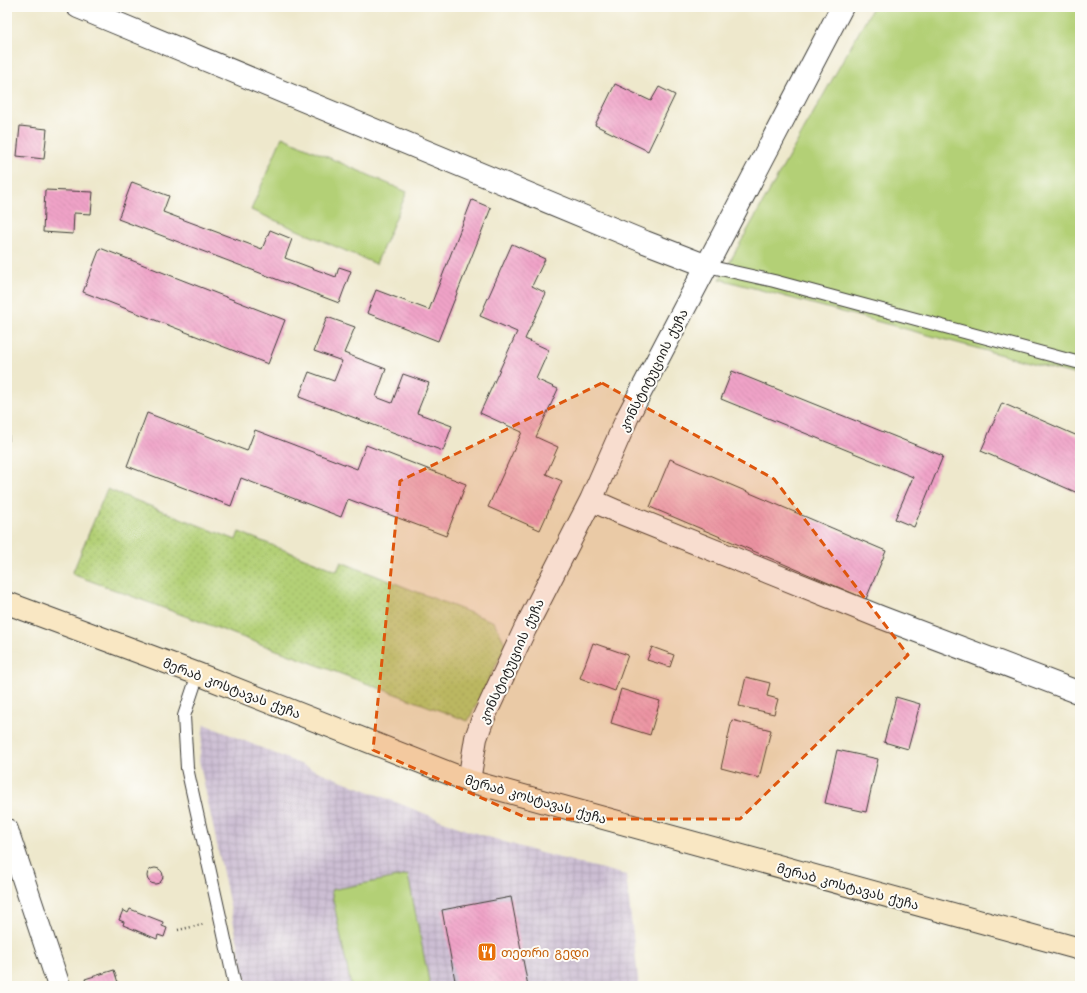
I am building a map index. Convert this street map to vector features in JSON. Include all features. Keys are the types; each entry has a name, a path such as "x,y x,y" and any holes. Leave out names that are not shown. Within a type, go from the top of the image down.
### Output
{"main road":[{"name":"მერაბ კოსტავას ქუჩა","path":"7,603 198,674 468,781 1080,949"}],"street":[{"path":"78,7 707,266"},
{"name":"კონსტიტუციის ქუჩა","path":"468,781 476,738 482,721 526,629 591,500 628,416 842,7"},
{"path":"591,500 880,617 1080,693"},
{"name":"კონსტიტუციის ქუჩა","path":"442,770 463,756 476,738"},
{"path":"7,830 59,986"}],"lane":[{"path":"707,266 774,281 1080,363"},
{"path":"198,674 184,716 187,768 222,921 235,986"}],"path":[{"path":"178,930 222,921"}],"highlighted area":[{"path":"602,383 774,479 908,655 740,819 529,819 373,750 400,481"}],"shaded area":[{"path":"204,724 466,830 537,852 626,875 639,986 247,986 199,760"}],"green space":[{"path":"873,7 1080,7 1080,376 720,279"},
{"path":"282,137 407,192 376,264 251,210"},
{"path":"107,489 236,540 239,532 337,571 341,562 494,622 506,645 468,721 72,574"},
{"path":"408,875 430,986 351,986 331,890"}],"building":[{"path":"615,84 651,101 659,87 675,95 648,151 595,125"},
{"path":"20,126 47,129 44,159 17,156"},
{"path":"132,182 169,196 163,212 262,249 270,230 292,239 285,258 336,277 339,267 351,271 339,303 118,219"},
{"path":"45,190 93,192 91,214 74,213 73,234 43,232"},
{"path":"472,200 491,208 438,341 367,313 376,290 429,310"},
{"path":"512,244 545,259 532,286 546,293 525,339 549,350 536,379 558,389 536,437 558,447 546,474 562,481 540,530 488,507 522,432 480,413 517,332 480,316"},
{"path":"100,248 285,320 268,364 83,292"},
{"path":"327,317 355,327 344,353 386,369 376,397 392,403 403,374 429,383 417,413 452,426 443,451 299,397 309,372 334,381 342,361 314,351"},
{"path":"732,371 943,456 914,527 895,519 913,477 721,399"},
{"path":"1002,403 1080,437 1080,494 981,451"},
{"path":"147,413 247,451 255,430 357,469 366,445 466,484 446,536 348,499 341,517 241,478 231,506 127,466"},
{"path":"8,418 9,441 7,441"},
{"path":"670,459 886,551 866,599 650,507"},
{"path":"593,643 628,655 615,691 580,678"},
{"path":"652,647 674,655 670,667 647,660"},
{"path":"746,677 770,683 767,696 778,699 774,714 739,706"},
{"path":"621,689 660,701 650,735 611,723"},
{"path":"896,697 920,704 908,749 884,742"},
{"path":"732,720 771,730 759,778 721,768"},
{"path":"837,750 878,759 866,812 825,803"},
{"path":"155,868 161,870 163,876 161,882 155,884 149,882 147,876 149,870"},
{"path":"511,897 528,986 456,986 442,910"},
{"path":"130,909 163,922 162,926 167,928 164,937 158,935 157,939 123,925 124,922 119,920 123,910 128,913"},
{"path":"114,970 119,986 87,986 85,979"}],"place":[{"name":"თეთრი გედი","path":"487,952"}]}
